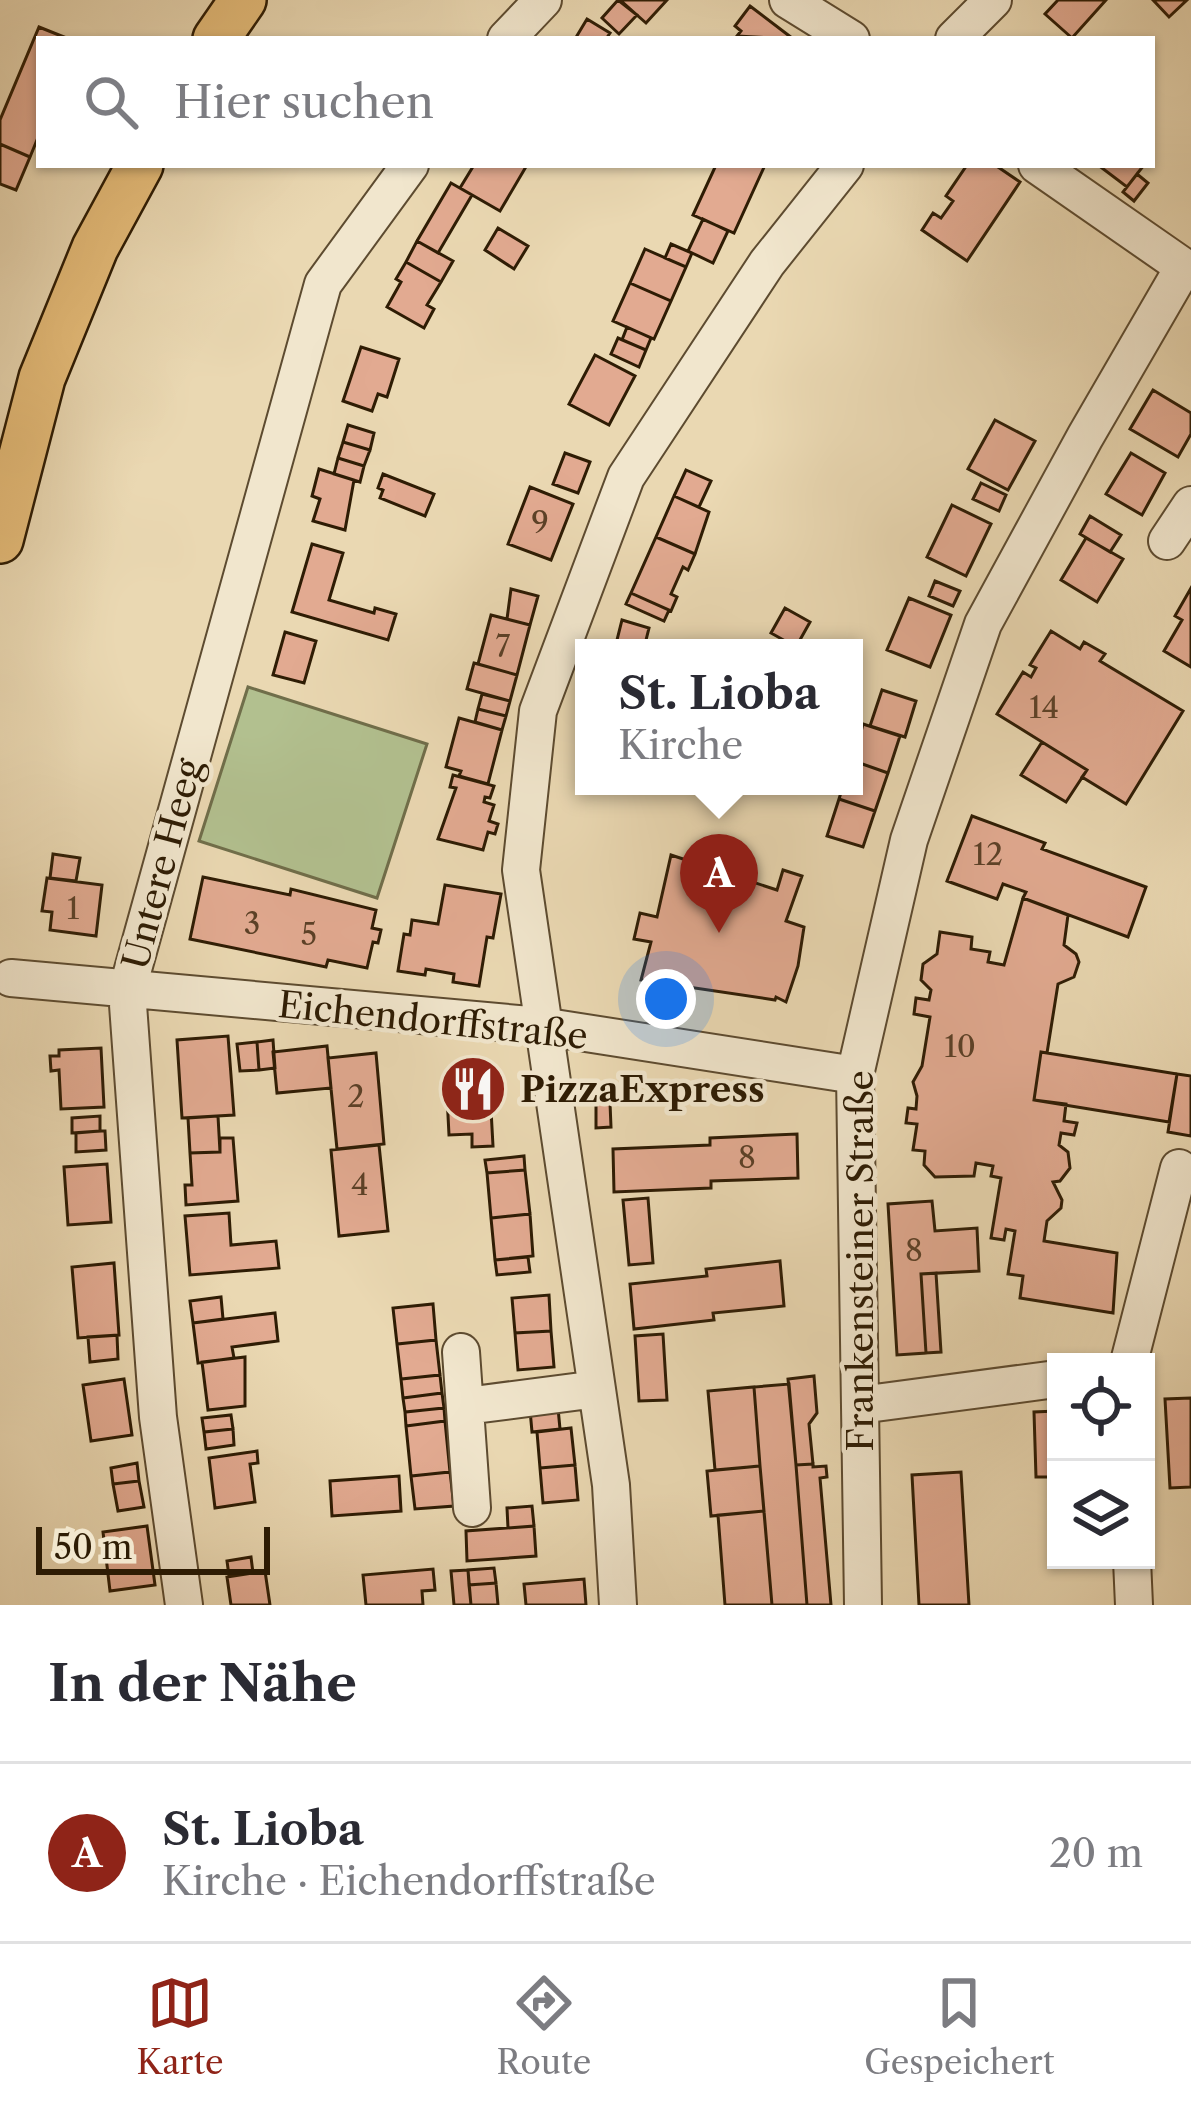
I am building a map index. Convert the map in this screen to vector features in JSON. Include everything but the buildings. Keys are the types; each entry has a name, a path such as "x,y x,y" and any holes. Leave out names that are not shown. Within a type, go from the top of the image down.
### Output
{"main road":[{"path":"218,36 243,0"},
{"path":"0,540 42,378 95,248 138,168"}],"street":[{"path":"509,36 543,0"},
{"path":"788,0 846,36"},
{"path":"957,36 993,0"},
{"name":"Untere Heeg","path":"184,1605 158,1418 127,992 323,284 408,168"},
{"path":"619,1605 611,1484 521,871 538,711 626,477 767,262 842,168"},
{"path":"1041,168 1187,270"},
{"name":"Frankensteiner Straße","path":"862,1605 854,1076 909,840 983,624 1085,437 1187,270"},
{"path":"1167,541 1191,505"},
{"name":"Eichendorffstraße","path":"10,978 541,1026 854,1076"},
{"path":"1131,1353 1179,1168"},
{"path":"461,1352 472,1508"},
{"path":"860,1405 1047,1380"},
{"path":"466,1406 597,1390"},
{"path":"1132,1569 1134,1605"}],"green space":[{"path":"248,687 427,744 377,898 199,841"}],"place":[{"name":"St. Lioba","path":"719,933"},
{"name":"PizzaExpress","path":"473,1089"}]}
